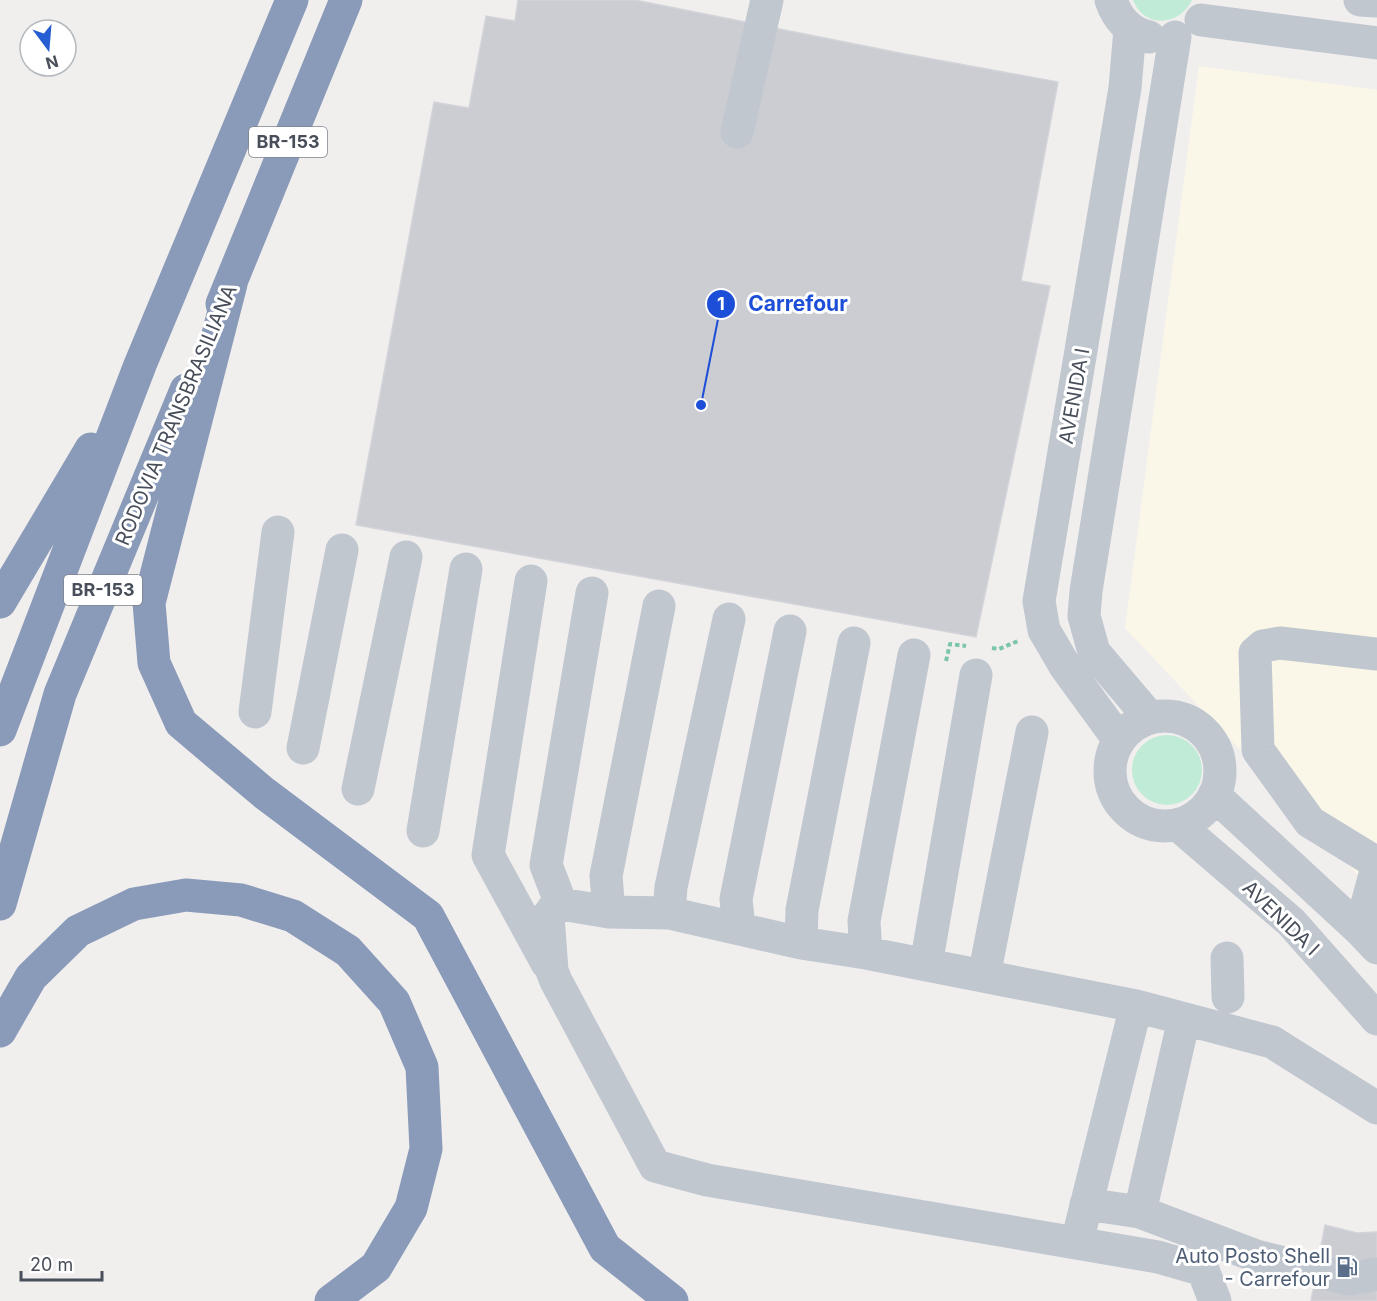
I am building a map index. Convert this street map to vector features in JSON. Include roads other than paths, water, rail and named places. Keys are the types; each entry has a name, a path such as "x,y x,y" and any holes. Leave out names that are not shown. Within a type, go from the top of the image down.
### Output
{"highway":[{"name":"BR-153","path":"0,730 140,365 292,0"},
{"name":"RODOVIA TRANSBRASILIANA","path":"0,904 60,694 231,284 346,0"},
{"path":"231,284 149,603 154,663 181,723 264,793 428,916 605,1248 672,1301"},
{"path":"0,602 140,365"},
{"path":"0,1031 32,977 78,931 134,904 186,895 241,900 293,916 348,951 394,1002 423,1067 426,1149 411,1208 376,1267 331,1301"}],"street":[{"path":"737,132 767,0"},
{"path":"1111,0 1119,17 1130,29 1144,36 1159,38 1196,19 1377,43"},
{"path":"1360,0 1377,1"},
{"path":"1150,718 1094,652 1084,616 1086,591 1196,19"},
{"name":"AVENIDA I","path":"1119,740 1065,666 1044,630 1039,601 1125,88 1130,29"},
{"path":"255,712 278,532"},
{"path":"303,748 342,550"},
{"path":"358,789 406,557"},
{"path":"423,831 466,568"},
{"path":"531,581 488,855 655,1166 707,1180 1158,1257 1203,1270 1215,1301"},
{"path":"561,904 546,865 592,593"},
{"path":"609,912 606,876 659,606"},
{"path":"669,913 671,887 729,619"},
{"path":"739,928 736,899 790,631"},
{"path":"801,943 802,910 854,643"},
{"path":"1377,654 1280,643 1263,646 1255,653 1258,750 1311,822 1377,862"},
{"path":"866,953 864,921 914,655"},
{"path":"926,965 978,657"},
{"path":"1168,716 1184,719 1200,727 1211,740 1219,755 1221,773 1217,790 1209,805 1195,817 1178,825 1159,826 1141,820 1126,810 1115,794 1110,776 1112,758 1119,740 1133,726 1150,718 1168,716"},
{"path":"984,976 1032,732"},
{"path":"1214,795 1369,939"},
{"name":"AVENIDA I","path":"1178,825 1291,922 1377,1019"},
{"path":"1369,939 1377,867"},
{"path":"552,971 548,916 561,904 609,912 669,913 801,943 866,953 1136,1006 1272,1042 1377,1108"},
{"path":"1227,958 1228,997"},
{"path":"1076,1243 1136,1006"},
{"path":"1140,1212 1184,1019"},
{"path":"1086,1204 1140,1212 1256,1256 1350,1279 1377,1274"}],"place":[{"name":"Carrefour","path":"701,405"},
{"name":"Auto Posto Shell - Carrefour","path":"1347,1267"}]}
